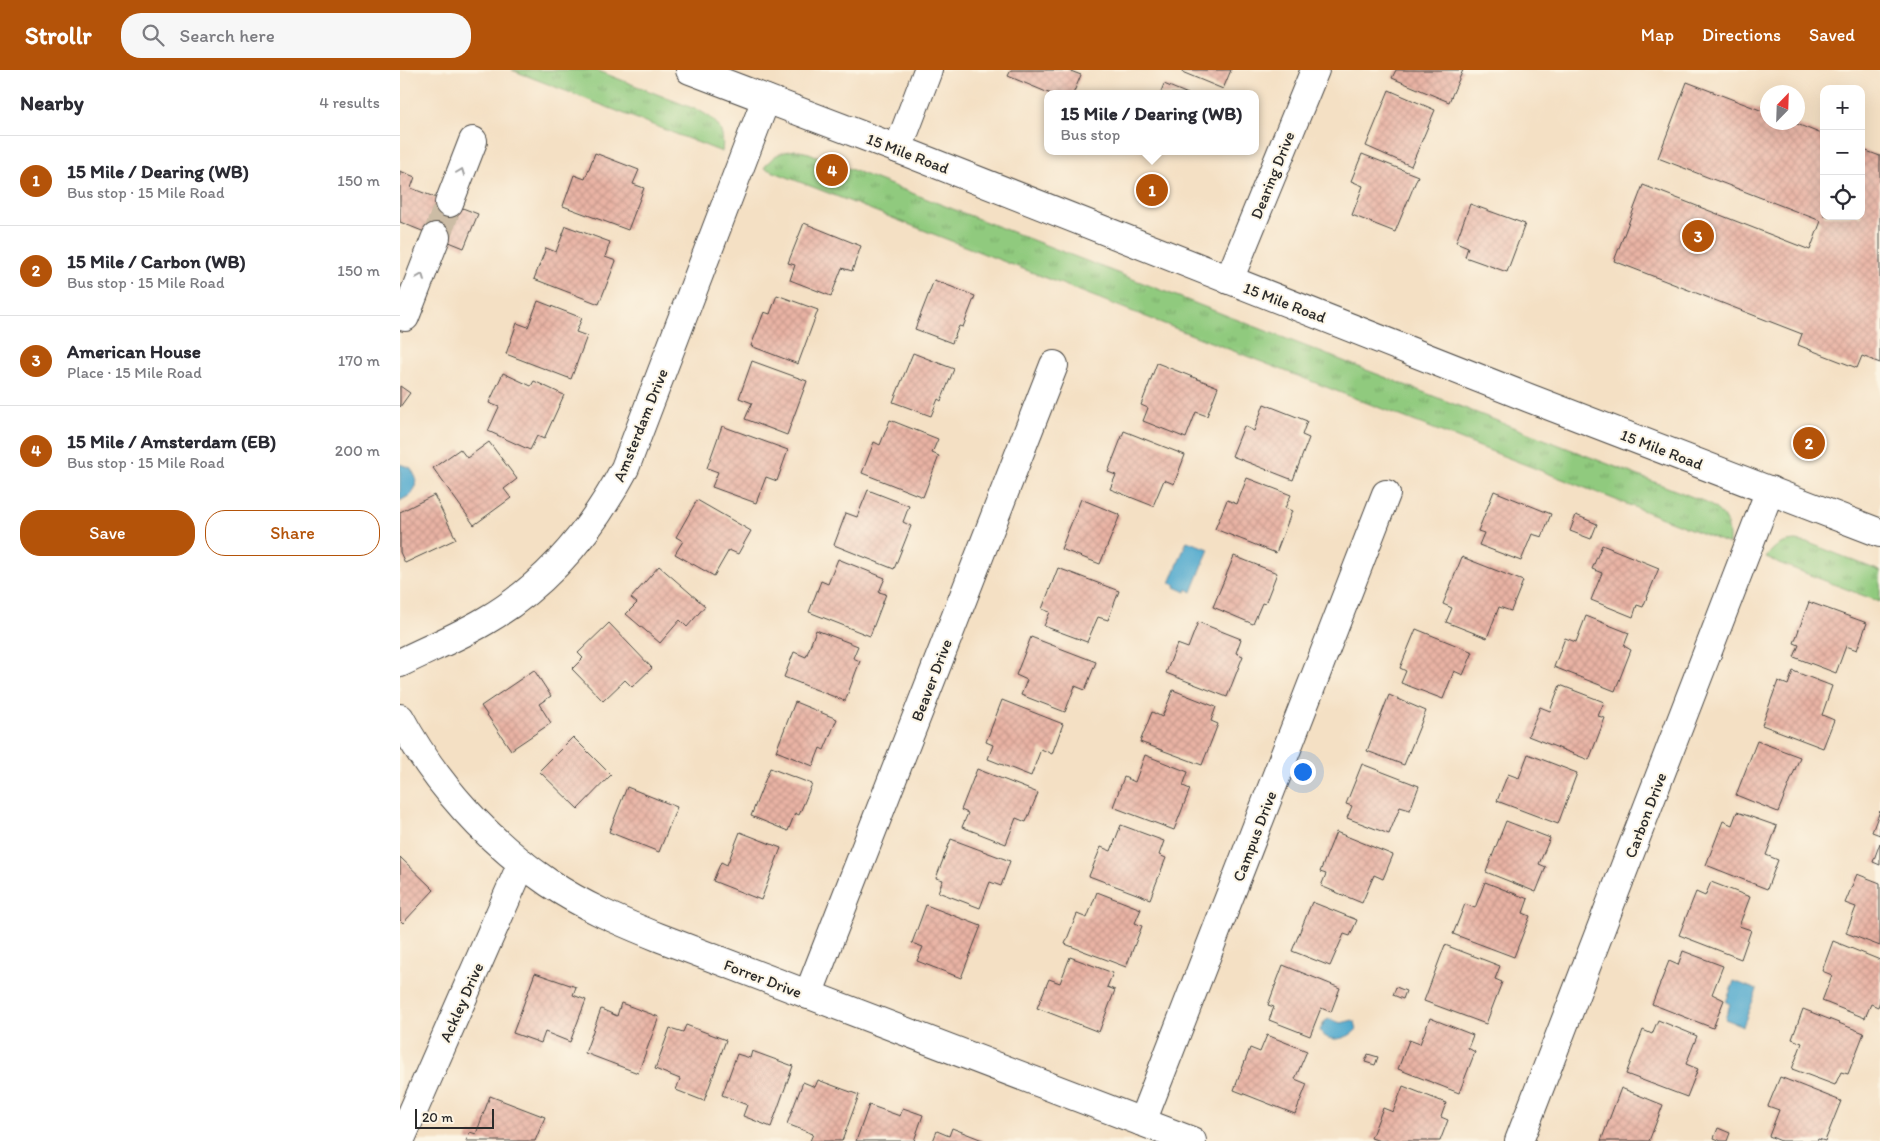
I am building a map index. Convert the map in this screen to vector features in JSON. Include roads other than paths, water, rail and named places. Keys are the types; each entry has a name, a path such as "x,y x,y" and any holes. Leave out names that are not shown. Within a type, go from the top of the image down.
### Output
{"street":[{"name":"15 Mile Road","path":"690,70 898,149 1880,534"},
{"path":"898,149 928,70"},
{"name":"Dearing Drive","path":"1229,280 1315,70"},
{"name":"Amsterdam Drive","path":"400,663 485,621 520,598 548,573 595,519 625,468 766,98"},
{"path":"449,203 473,141"},
{"path":"405,317 436,237"},
{"name":"Beaver Drive","path":"808,995 1054,365"},
{"name":"Carbon Drive","path":"1519,1141 1770,490"},
{"name":"Campus Drive","path":"1142,1122 1386,494"},
{"name":"Forrer Drive","path":"400,718 422,755 446,788 470,816 522,863 550,883 614,919 1192,1141"},
{"name":"Ackley Drive","path":"400,1140 522,863"}],"water":[{"path":"400,464 411,468 416,478 412,494 400,501"},
{"path":"1187,541 1209,549 1192,592 1187,589 1186,592 1170,583"},
{"path":"1734,981 1757,990 1743,1026 1725,1019 1730,1004 1726,1002"},
{"path":"1329,1019 1341,1023 1353,1020 1357,1029 1343,1038 1327,1038 1320,1030 1325,1021"}],"tunnel":[{"path":"436,237 449,203"}],"place":[{"name":"15 Mile / Amsterdam (EB)","path":"832,170"},
{"name":"15 Mile / Dearing (WB)","path":"1152,190"},
{"name":"American House","path":"1698,236"},
{"name":"15 Mile / Carbon (WB)","path":"1809,443"}]}
